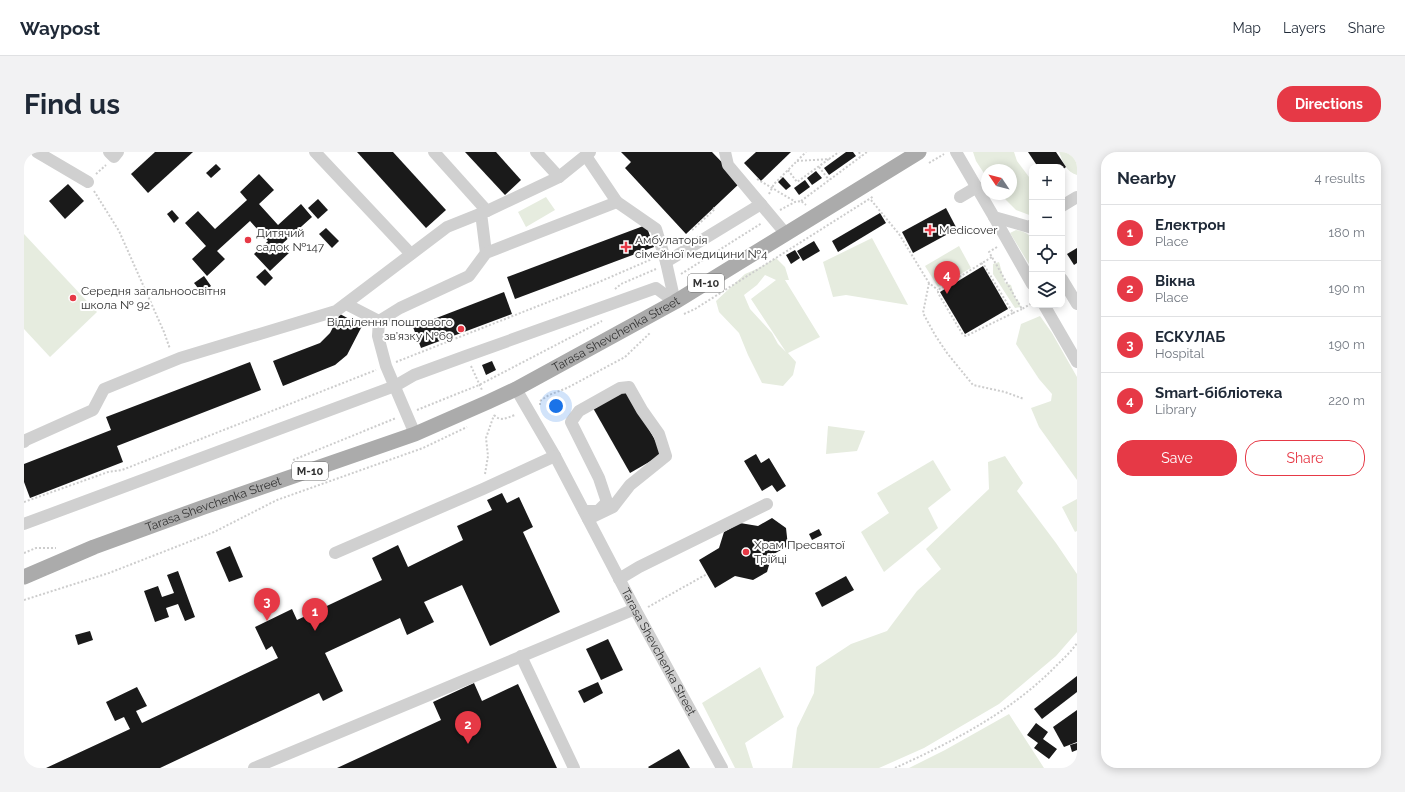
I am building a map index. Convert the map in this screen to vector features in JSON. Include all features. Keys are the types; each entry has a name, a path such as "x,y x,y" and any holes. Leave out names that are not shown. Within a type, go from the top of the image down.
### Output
{"main road":[{"name":"Tarasa Shevchenka Street","path":"24,577 94,547 204,507 415,434 516,389 679,308 786,234 923,158"}],"street":[{"path":"37,152 88,182"},
{"path":"315,152 410,254"},
{"path":"434,152 484,212 486,253"},
{"path":"536,152 559,177"},
{"path":"956,152 1029,279"},
{"path":"24,442 93,410 104,389 174,361 336,311 447,227 484,212 559,177 588,154 617,202 656,229 661,266 679,308"},
{"path":"729,155 728,165 786,234"},
{"path":"960,197 977,187"},
{"path":"1065,204 1077,197"},
{"path":"379,321 400,308 469,276 486,253 617,202"},
{"path":"661,266 761,204"},
{"path":"994,217 1029,227"},
{"path":"1065,285 1077,304"},
{"path":"24,524 395,386 414,375 656,288 679,308"},
{"path":"346,304 379,321"},
{"path":"1046,308 1077,362"},
{"path":"379,321 378,336 386,366 415,434"},
{"path":"629,387 642,410 659,434 666,456 630,485 613,507 586,515 598,511 608,502 599,478 571,422 579,411 620,388 629,387"},
{"name":"Tarasa Shevchenka Street","path":"516,389 555,456 619,578 640,609 722,768"},
{"path":"335,553 555,456"},
{"path":"619,578 767,504"},
{"path":"254,768 521,656 640,609"},
{"path":"521,656 574,768"}],"path":[{"path":"768,194 774,184 806,152"},
{"path":"788,170 798,182 839,152"},
{"path":"859,152 861,156"},
{"path":"783,208 795,202 801,201 868,152"},
{"path":"923,158 947,152"},
{"path":"114,154 88,182 119,231 164,332 174,361"},
{"path":"796,162 830,159"},
{"path":"819,166 829,180"},
{"path":"754,176 795,202"},
{"path":"679,308 695,309 871,200 875,196"},
{"path":"871,200 899,234 929,283 938,290 963,335 966,336 1029,305"},
{"path":"801,201 806,205"},
{"path":"687,235 714,209 718,212"},
{"path":"1008,241 989,252 1022,309"},
{"path":"938,290 992,257"},
{"path":"395,363 599,282 648,260"},
{"path":"981,263 984,265 1013,313"},
{"path":"611,294 620,284 661,266"},
{"path":"929,283 924,313 935,335 973,385 1005,392 1024,399"},
{"path":"540,401 625,357 653,329"},
{"path":"466,356 482,390"},
{"path":"24,502 108,472 122,470 379,369"},
{"path":"494,415 497,419 502,420 515,415"},
{"path":"487,418 494,415"},
{"path":"483,489 488,456 486,438 494,415"},
{"path":"24,600 109,573 207,535 277,500 423,448 473,425"},
{"path":"640,609 707,574"},
{"path":"895,768 946,744 1003,710 1040,682 1077,643"}],"shaded area":[{"path":"973,152 1014,152 1017,161 1029,177 1029,215 1016,210 1006,200 1017,200 1017,164 981,164 981,169"},
{"path":"1059,152 1077,152 1077,175 1070,172"},
{"path":"546,197 555,210 526,227 518,212"},
{"path":"1016,230 1029,235 1029,264 1010,233"},
{"path":"24,234 97,312 50,357 24,329"},
{"path":"872,238 908,305 846,295 833,297 823,262"},
{"path":"959,246 971,268 938,287 925,266"},
{"path":"776,258 785,267 789,280 785,280 820,337 788,353 796,362 793,375 783,386 762,383 739,333 719,312 716,301 745,274","holes":["765,275 776,280 751,299 786,352 778,344 772,333 750,309 744,295 757,285"]},
{"path":"999,262 1005,283 1011,285 1015,298 1018,300 1021,307 1015,308 993,274 993,264"},
{"path":"1040,316 1052,333 1077,377 1077,480 1039,427 1031,408 1051,401 1052,394 1039,379 1016,344 1021,324"},
{"path":"828,426 865,431 857,451 826,454"},
{"path":"1005,456 1023,483 1017,491 1077,574 1077,632 1056,656 999,704 924,748 879,768 792,768 797,728 814,693 816,667 851,644 887,631 917,591 941,569 926,549 989,489 988,462"},
{"path":"933,460 951,490 928,508 938,528 884,572 861,532 889,513 877,493"},
{"path":"1077,499 1077,531 1075,532 1062,507"},
{"path":"760,667 784,717 745,743 753,768 735,768 702,703"},
{"path":"1009,714 1044,768 909,768 945,750"}],"building":[{"path":"155,152 193,152 148,193 131,174"},
{"path":"357,152 393,152 446,210 426,228"},
{"path":"465,152 496,152 521,180 505,195"},
{"path":"621,152 712,152 741,182 686,234 625,168 631,162"},
{"path":"756,152 791,152 761,181 744,163"},
{"path":"846,152 853,152 856,156 829,175 824,168"},
{"path":"1028,152 1056,152 1064,164 1036,164"},
{"path":"216,164 221,169 211,178 206,173"},
{"path":"816,171 822,178 812,185 807,178"},
{"path":"259,174 274,190 259,204 278,225 301,204 312,217 282,244 290,252 270,271 254,254 268,241 250,221 217,251 225,259 207,276 192,259 206,246 185,223 198,211 215,229 247,200 240,192"},
{"path":"783,177 791,186 786,190 778,182"},
{"path":"805,180 810,187 799,195 794,188"},
{"path":"68,184 84,201 65,219 49,201"},
{"path":"318,199 328,210 318,219 308,208"},
{"name":"Medicover","path":"946,208 957,229 913,253 902,232"},
{"path":"172,210 179,218 174,223 167,214"},
{"path":"880,213 886,223 838,252 832,241"},
{"path":"646,225 654,247 515,299 507,277"},
{"path":"326,228 339,241 332,248 319,234"},
{"path":"814,241 820,251 803,261 797,251"},
{"path":"1077,248 1077,263 1074,265 1067,254"},
{"path":"795,250 800,258 791,264 786,255"},
{"path":"983,266 1008,309 965,334 940,292"},
{"path":"265,269 273,278 265,286 256,277"},
{"path":"204,276 211,286 202,293 194,283"},
{"path":"504,292 512,314 421,348 413,327"},
{"path":"340,314 362,326 347,355 335,365 283,386 273,361 320,343 330,333"},
{"path":"492,361 496,370 486,375 482,365"},
{"path":"250,362 261,390 117,446 123,462 30,498 24,482 24,464 111,430 106,417"},
{"path":"626,389 663,454 630,473 593,408"},
{"path":"756,454 761,463 769,458 786,486 777,492 772,485 762,491 744,461"},
{"path":"502,493 507,503 519,497 533,527 523,532 560,612 490,646 462,585 424,602 434,622 407,635 400,618 325,653 343,691 323,701 319,693 160,768 46,768 130,729 124,717 115,721 106,702 137,687 147,706 136,711 142,723 278,658 272,646 266,650 255,627 292,609 297,620 382,580 372,558 398,545 408,567 463,540 457,526 492,510 487,500"},
{"name":"Храм Пресвятої Трійці","path":"772,518 786,528 788,546 772,555 767,572 753,580 735,576 715,588 699,560 719,548 724,532 740,523 758,526"},
{"path":"819,529 822,535 812,540 809,534"},
{"path":"230,546 243,577 229,582 216,552"},
{"path":"178,571 195,617 185,621 178,604 166,608 169,617 155,622 144,591 158,586 162,597 174,593 167,575"},
{"path":"846,576 854,590 822,607 815,593"},
{"path":"90,631 93,640 78,645 75,635"},
{"path":"608,639 623,670 601,680 586,649"},
{"path":"1077,676 1077,692 1042,719 1034,709"},
{"path":"598,682 603,693 584,703 578,691"},
{"path":"474,683 482,701 518,684 557,768 337,768 441,720 433,702"},
{"path":"1077,710 1077,742 1064,747 1053,727"},
{"path":"1036,723 1048,732 1043,739 1057,749 1049,759 1034,748 1038,743 1027,735"},
{"path":"1077,743 1077,750 1072,752 1070,745"},
{"path":"679,749 690,768 648,767"}],"place":[{"name":"Medicover","path":"930,230"},
{"name":"Дитячий садок №147","path":"248,240"},
{"name":"Амбулаторія сімейної медицини №4","path":"626,247"},
{"name":"Smart-бібліотека","path":"947,294"},
{"name":"Середня загальноосвітня школа № 92","path":"73,298"},
{"name":"Відділення поштового зв’язку №69","path":"461,329"},
{"name":"Храм Пресвятої Трійці","path":"746,552"},
{"name":"ЕСКУЛАБ","path":"267,621"},
{"name":"Електрон","path":"315,631"},
{"name":"Вікна","path":"468,744"}]}
